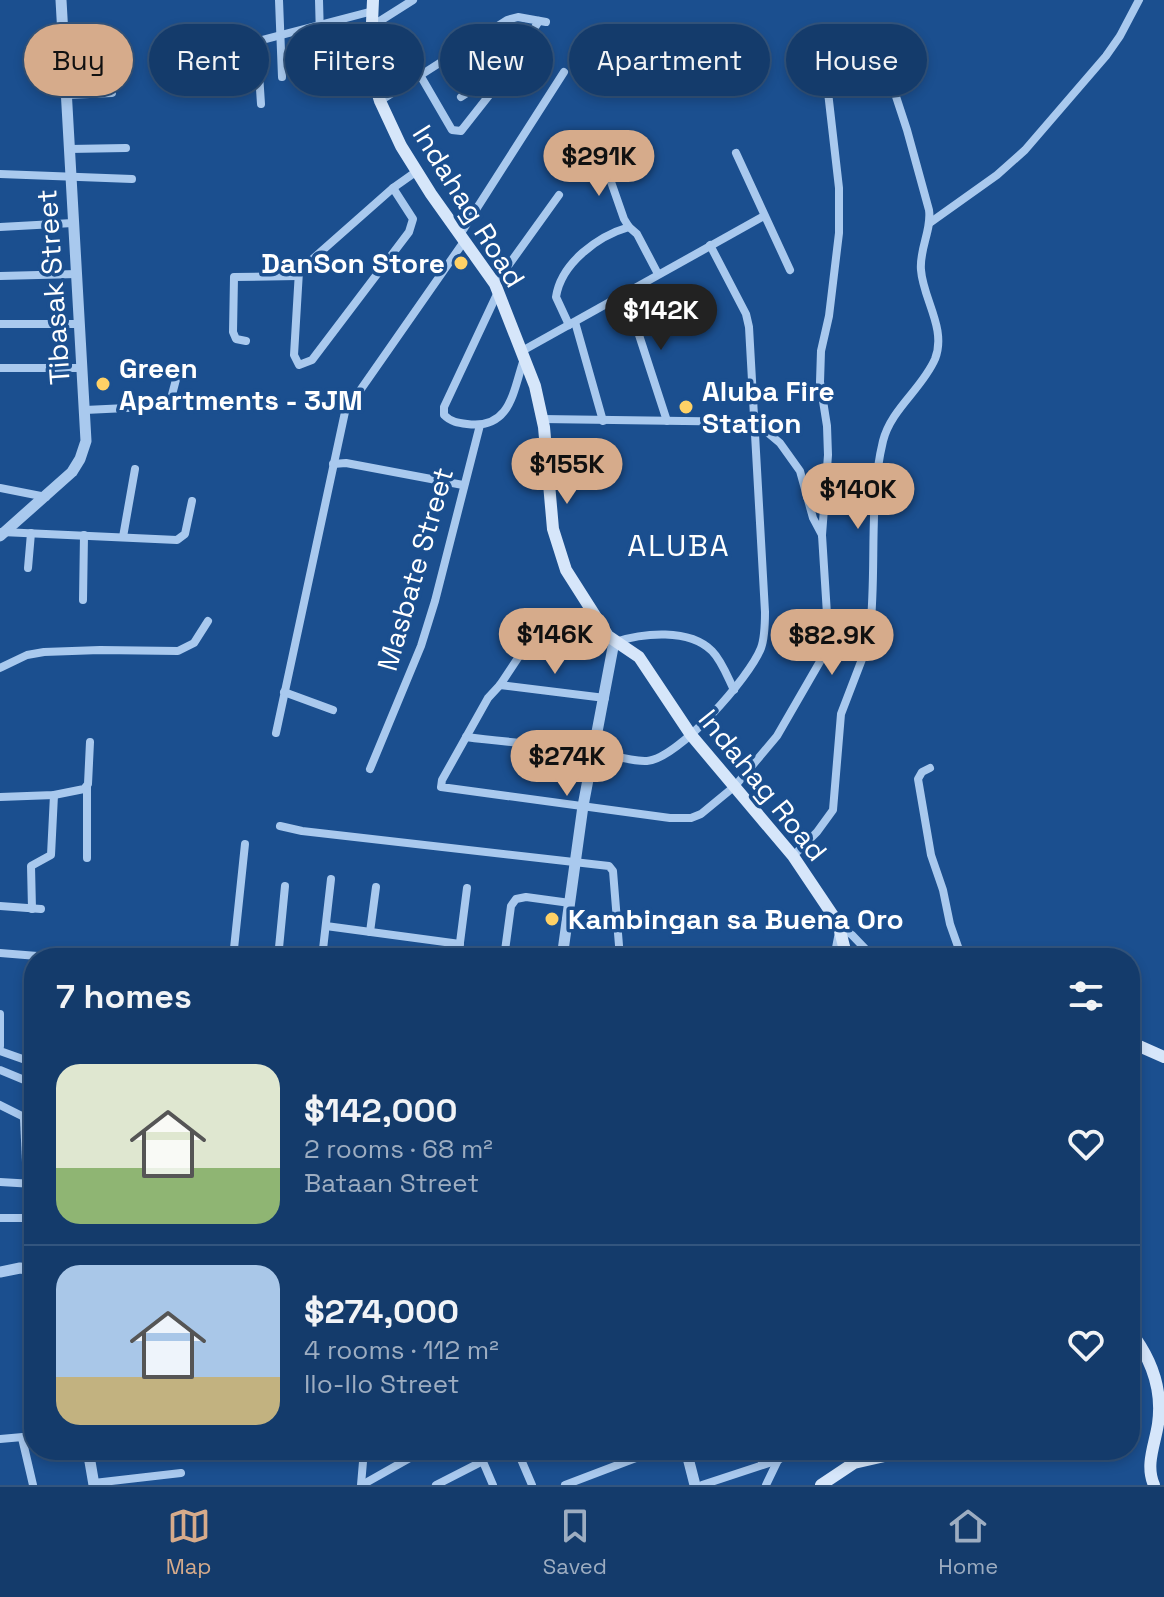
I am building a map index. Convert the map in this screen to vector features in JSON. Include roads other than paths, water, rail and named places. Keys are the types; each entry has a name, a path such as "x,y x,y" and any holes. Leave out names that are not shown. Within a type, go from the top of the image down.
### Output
{"main road":[{"name":"Indahag Road","path":"378,96 417,171 496,288 524,355 542,419 548,501 558,551 566,570 598,622 614,642 639,657 691,735 793,856 840,927 845,948"},
{"path":"1140,1046 1164,1057"},
{"path":"1140,1346 1149,1360 1159,1395 1150,1469 1154,1485"},
{"path":"821,1485 854,1463 867,1460"}],"street":[{"name":"Tibasak Street","path":"61,0 63,24"},
{"path":"279,0 282,77"},
{"path":"318,24 319,0"},
{"path":"375,24 413,0"},
{"path":"931,222 997,175 1025,150 1106,56 1139,0"},
{"path":"321,24 373,6"},
{"path":"501,24 518,17 542,21 540,24"},
{"path":"261,104 252,44 285,35"},
{"path":"598,622 582,628 553,621 541,623 488,698 441,787 670,818 691,818 708,810 735,786 777,736 829,646 831,637 822,535 828,440 820,382 821,351 829,316 839,233 835,139 828,104 830,84 836,75 867,62 884,60 907,130 931,222 921,269 937,326 937,351 921,381 891,423 883,441 874,530 870,631 841,714 835,801 829,818 793,856"},
{"path":"276,733 342,420 349,404 463,236 564,72"},
{"path":"424,83 440,113 456,131 466,127 489,96"},
{"name":"Tibasak Street","path":"2,533 65,480 80,459 86,441 67,96"},
{"path":"380,101 388,96"},
{"path":"69,149 126,148"},
{"path":"736,153 790,270"},
{"path":"602,156 629,227 637,234 658,274"},
{"path":"393,188 413,219 409,232 312,360 303,365 297,363 294,355 298,276 306,263 393,188 417,171"},
{"path":"0,174 132,179"},
{"path":"559,195 496,288 443,411 454,422 480,425 503,415 524,355 625,292 764,216"},
{"path":"0,227 73,223"},
{"path":"603,421 572,324 556,297 565,274 583,251 629,227"},
{"path":"466,737 593,751 646,761 669,753 691,735 734,690 757,656 765,630 748,320 710,245"},
{"path":"0,276 77,274"},
{"path":"246,341 236,339 233,332 234,277 298,276"},
{"path":"625,292 667,421"},
{"path":"0,324 80,324"},
{"path":"0,368 82,368"},
{"path":"85,410 169,406 178,372"},
{"path":"542,419 755,422 780,443 800,471 813,518 822,535"},
{"name":"Masbate Street","path":"370,769 421,646 480,425"},
{"path":"333,464 346,463 463,485"},
{"path":"123,537 135,469"},
{"path":"0,488 46,497"},
{"path":"2,533 183,538 192,501"},
{"path":"28,568 31,533"},
{"path":"83,600 84,535"},
{"path":"0,668 27,655 44,652 178,651 194,643 208,621"},
{"path":"563,948 583,806 614,642 642,634 670,635 697,642 712,651 734,690"},
{"path":"500,685 605,698"},
{"path":"284,692 333,710"},
{"path":"87,858 90,742"},
{"path":"930,768 922,772 918,779 928,839 958,948"},
{"path":"0,797 54,795 81,791 87,787"},
{"path":"0,906 36,909 31,866 51,855 54,795"},
{"path":"280,826 609,866 612,868 619,948"},
{"path":"234,948 245,844"},
{"path":"323,948 331,879"},
{"path":"279,948 285,886"},
{"path":"370,932 376,887"},
{"path":"459,948 467,888"},
{"path":"505,948 513,902 520,898 570,903"},
{"path":"326,926 460,944"},
{"path":"836,948 840,927 864,948"},
{"path":"0,953 24,955"},
{"path":"0,1014 0,1048 24,1059"},
{"path":"0,1070 24,1080"},
{"path":"0,1105 24,1119"},
{"path":"0,1182 24,1184"},
{"path":"0,1218 24,1218"},
{"path":"0,1272 24,1269"},
{"path":"0,1439 22,1438 24,1447"},
{"path":"27,1460 33,1485"},
{"path":"90,1460 94,1484 181,1473"},
{"path":"362,1485 363,1460"},
{"path":"362,1485 406,1460"},
{"path":"522,1460 532,1485"},
{"path":"565,1485 631,1460"},
{"path":"689,1460 695,1485"},
{"path":"702,1485 727,1481 778,1460"},
{"path":"766,1485 778,1460"},
{"path":"436,1485 483,1461 493,1485"}],"place":[{"name":"DanSon Store","path":"461,263"},
{"name":"Green Apartments - 3JM","path":"103,384"},
{"name":"Aluba Fire Station","path":"686,407"},
{"name":"Kambingan sa Buena Oro","path":"552,919"}],"district":[{"name":"ALUBA","path":"679,545"}]}
